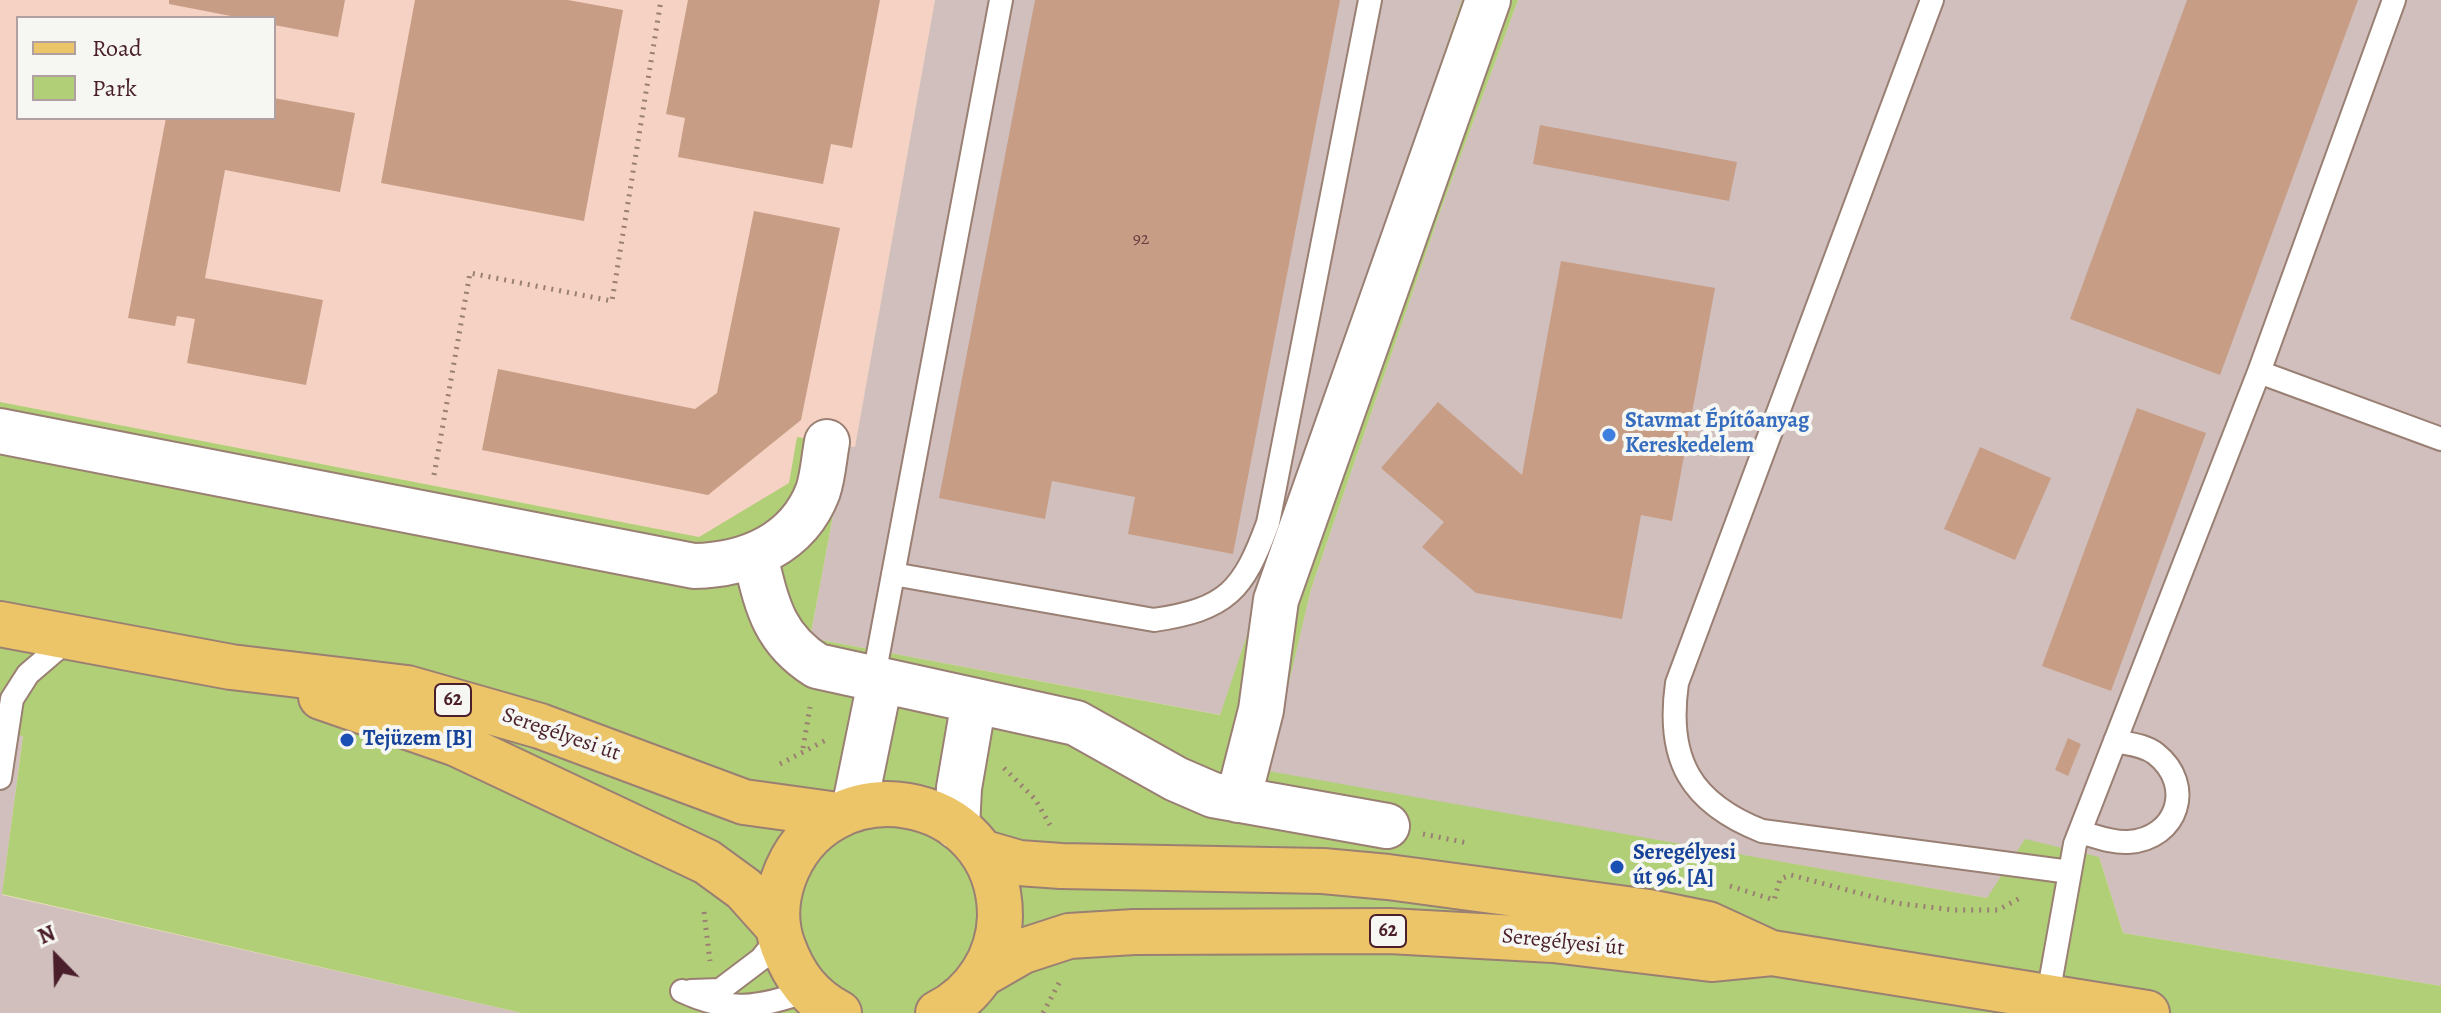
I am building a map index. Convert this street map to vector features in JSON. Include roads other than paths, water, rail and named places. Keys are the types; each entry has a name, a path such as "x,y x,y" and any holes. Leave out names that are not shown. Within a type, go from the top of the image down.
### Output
{"main road":[{"name":"Seregélyesi út","path":"0,624 231,667 407,688 540,726 744,802 846,812 890,803 908,805 942,817 969,840 990,868 1000,904 997,940 982,990"},
{"name":"Seregélyesi út","path":"231,667 457,744 707,862 744,889 779,932"},
{"name":"Seregélyesi út","path":"823,1002 790,966 779,932 780,889 795,853 822,826 846,812"},
{"name":"Seregélyesi út","path":"969,840 1019,863 1323,871 1649,912 1708,924 1772,953"},
{"name":"Seregélyesi út","path":"938,1013 982,990 1023,951 1069,936 1134,932 1389,931 1553,940 1711,959 1772,953 2147,1013"}],"street":[{"path":"1238,800 1261,710 1276,600 1488,0"},
{"path":"0,431 694,566 723,565 755,556 778,543 801,522 818,490 827,442"},
{"path":"755,556 776,626 792,650 817,666 877,682 1076,723 1176,779 1213,795 1387,826"},
{"path":"846,812 877,682"},
{"path":"969,840 959,788 974,701"}],"lane":[{"path":"877,682 893,574 1001,0"},
{"path":"893,574 1154,620 1193,614 1229,595 1252,568 1268,523 1370,0"},
{"path":"1932,0 1677,683 1673,713 1677,745 1683,765 1704,799 1727,817 1762,831 2070,872"},
{"path":"2048,995 2080,832 2259,372 2394,0"},
{"path":"2259,372 2441,439"},
{"path":"1,766 12,699 28,674 71,637"},
{"path":"2080,832 2116,841 2140,840 2163,830 2178,807 2178,789 2166,764 2146,748 2115,741"},
{"path":"779,932 761,959 720,990 682,991 730,1008 777,1001 823,1002"}],"place":[{"name":"Stavmat Építőanyag Kereskedelem","path":"1609,435"},
{"name":"Tejüzem [B]","path":"347,740"},
{"name":"Seregélyesi út 96. [A]","path":"1617,867"}]}
